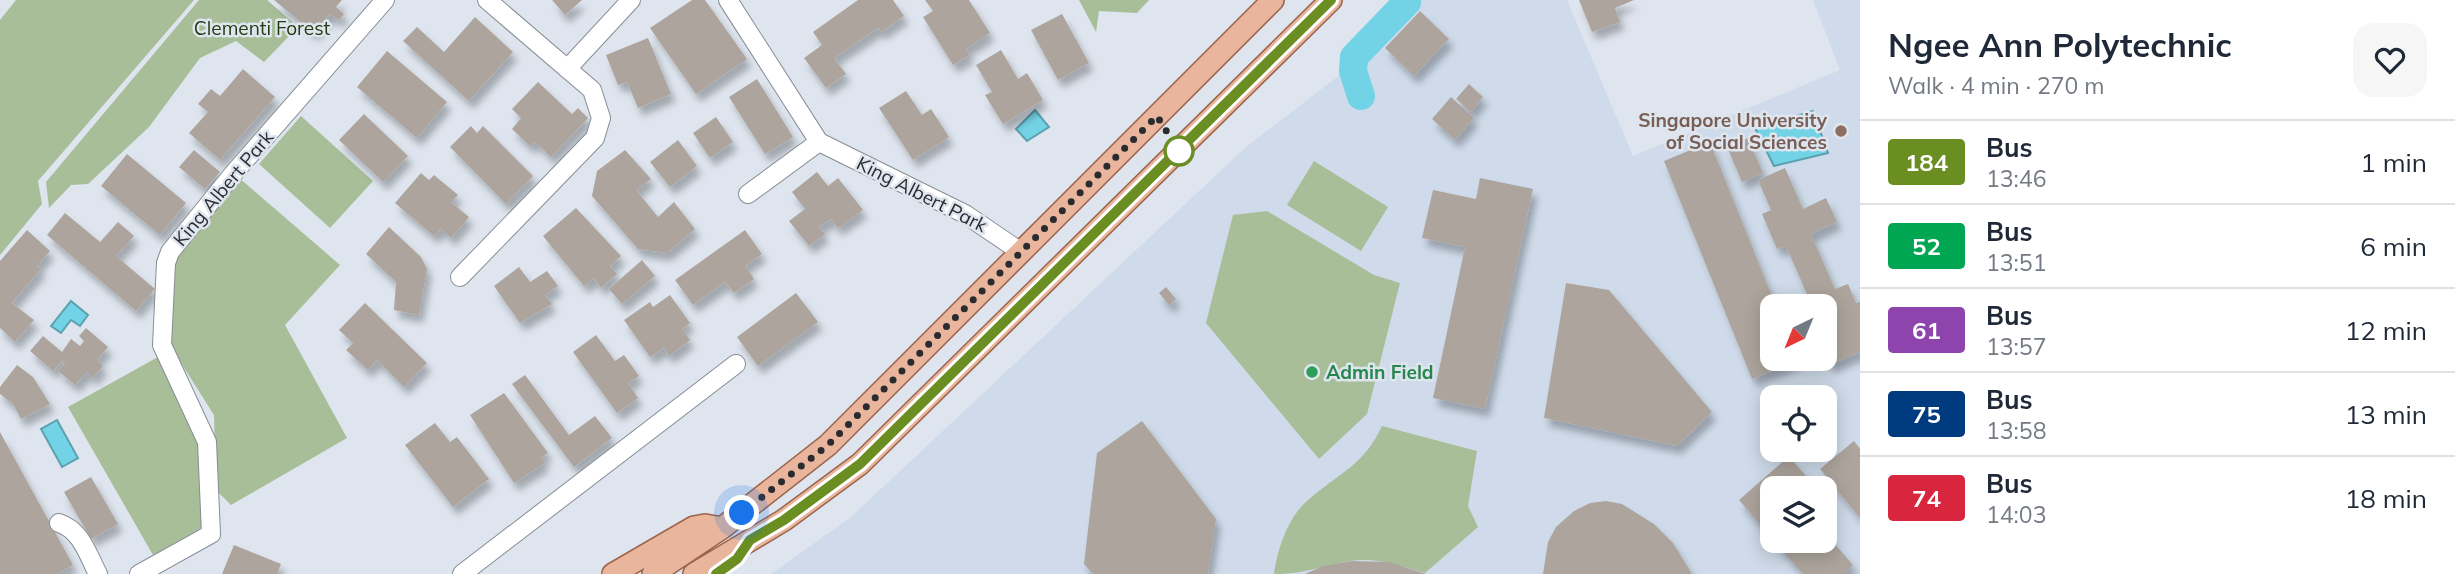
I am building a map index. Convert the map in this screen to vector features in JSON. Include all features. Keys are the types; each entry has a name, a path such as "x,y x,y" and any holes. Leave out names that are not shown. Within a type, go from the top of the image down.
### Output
{"main road":[{"path":"653,574 722,528 828,445 1273,0"},
{"path":"694,574 784,520 860,464 1331,0"},
{"path":"613,574 694,527 705,525 722,528"},
{"path":"716,574 737,559 750,540"}],"street":[{"name":"King Albert Park","path":"139,574 211,534 207,442 162,345 166,263 170,252 233,174 385,0"},
{"path":"460,277 595,138 601,118 592,90 487,0"},
{"path":"567,69 631,0"},
{"path":"728,0 820,142 748,194"},
{"name":"King Albert Park","path":"820,142 965,214 1021,251"},
{"path":"462,574 736,364"},
{"path":"59,523 69,526 77,534 98,574"}],"shaded area":[{"path":"1419,0 1567,0 1633,156 1840,70 1813,0 1860,0 1860,574 771,574 851,517 1246,147 1367,54"}],"green space":[{"path":"16,0 194,0 38,181 42,204 0,255 0,20"},
{"name":"Clementi Forest","path":"199,0 267,0 298,27 264,62 236,41 200,58 149,127 88,184 71,185 49,208 46,182"},
{"path":"1079,0 1149,0 1137,13 1099,11 1096,32"},
{"path":"301,116 373,181 330,228 259,164"},
{"path":"1314,161 1388,207 1361,251 1287,205"},
{"path":"238,177 340,265 285,325 347,438 231,505 216,490 214,415 169,344 175,256"},
{"name":"Admin Field","path":"1267,211 1374,275 1400,283 1367,414 1319,459 1206,323 1233,215"},
{"path":"158,357 201,442 203,527 153,555 68,407"},
{"path":"1382,426 1477,451 1468,506 1478,527 1425,573 1388,563 1360,560 1274,574 1281,545 1294,516 1318,491 1367,451"}],"water":[{"path":"1035,110 1049,127 1027,141 1016,129"},
{"path":"1813,111 1828,153 1774,166 1755,128"},
{"path":"71,301 88,315 80,326 71,320 61,333 51,326"},
{"path":"57,420 78,458 62,467 41,429"}],"building":[{"path":"274,0 342,0 336,7 344,14 339,20 330,14 314,33"},
{"path":"552,0 582,0 565,15"},
{"path":"692,0 705,0 747,59 696,94 650,28"},
{"path":"858,0 893,0 904,16 881,32 878,28 834,58 846,74 826,88 804,58 822,45 813,32"},
{"path":"925,0 969,0 990,33 966,49 970,55 953,65 923,17 933,11"},
{"path":"1579,0 1634,0 1615,8 1620,22 1592,32"},
{"path":"1420,11 1449,39 1414,76 1385,48"},
{"path":"1062,14 1089,63 1058,80 1031,30"},
{"path":"475,17 513,52 469,101 403,41 417,27 444,52"},
{"path":"648,38 671,94 638,108 627,82 618,85 606,55"},
{"path":"1001,50 1018,79 1027,73 1043,100 1003,124 985,95 992,92 976,65"},
{"path":"387,51 447,102 417,138 357,87"},
{"path":"243,69 275,97 220,160 189,133 208,112 198,104 211,89 220,96"},
{"path":"757,79 793,137 765,154 729,97"},
{"path":"538,82 572,114 578,108 588,118 551,157 535,142 530,146 512,129 521,118 512,109"},
{"path":"1469,84 1483,97 1471,112 1456,99"},
{"path":"906,91 922,115 931,109 949,137 913,160 879,108"},
{"path":"1451,97 1474,118 1455,140 1432,119"},
{"path":"364,114 408,156 383,182 339,140"},
{"path":"716,117 733,142 710,158 693,133"},
{"path":"471,126 477,133 483,126 533,176 506,204 450,147"},
{"path":"1748,138 1763,173 1742,182 1727,147"},
{"path":"678,140 697,166 670,187 650,162"},
{"path":"1710,142 1771,294 1760,294 1760,371 1772,371 1752,379 1664,161"},
{"path":"194,150 220,172 205,189 179,167"},
{"path":"625,150 651,179 636,190 658,217 674,202 695,229 667,253 638,249 592,196 597,171"},
{"path":"127,154 186,203 160,235 101,186"},
{"path":"1785,168 1803,209 1826,198 1837,222 1811,234 1835,289 1848,284 1856,303 1860,302 1860,352 1838,362 1838,294 1807,294 1786,246 1777,249 1762,214 1771,210 1758,180"},
{"path":"817,172 828,186 838,178 863,210 838,228 831,219 819,227 825,234 809,246 789,221 805,209 792,192"},
{"path":"421,173 429,180 434,175 458,195 451,202 469,217 451,238 441,228 434,236 395,203"},
{"path":"1480,178 1533,189 1485,409 1433,398 1465,247 1422,238 1433,190 1476,199"},
{"path":"576,208 621,256 610,266 617,274 601,288 594,278 584,286 543,236"},
{"path":"65,213 100,242 118,222 134,236 116,256 155,289 136,311 47,235"},
{"path":"389,227 421,257 427,269 419,315 394,310 396,282 366,254"},
{"path":"27,230 50,251 37,266 41,269 12,303 34,320 15,342 0,328 0,261"},
{"path":"745,230 762,254 745,266 754,279 734,293 725,282 693,305 675,280"},
{"path":"642,260 655,276 622,304 609,289"},
{"path":"519,267 530,282 547,271 558,286 545,295 552,304 520,323 494,286"},
{"path":"1566,283 1609,290 1712,412 1677,446 1544,418"},
{"path":"1166,287 1176,299 1169,305 1159,293"},
{"path":"796,293 818,322 758,366 737,337"},
{"path":"670,295 690,323 682,329 690,340 669,356 664,348 650,357 624,320 650,302 653,307"},
{"path":"365,303 427,363 404,387 377,360 368,370 346,350 353,343 339,330"},
{"path":"86,328 108,347 97,360 103,366 93,378 87,372 75,385 58,371 65,363 62,361 53,371 30,351 43,336 62,352 71,339 80,346 84,341 79,336"},
{"path":"596,335 615,361 624,355 639,376 628,383 638,398 617,413 573,352"},
{"path":"17,365 33,377 50,404 21,419 13,404 0,394 0,387"},
{"path":"525,375 569,435 595,416 612,438 574,467 512,384"},
{"path":"504,393 548,453 541,457 545,463 514,483 470,415"},
{"path":"1142,421 1216,519 1208,574 1093,574 1084,564 1097,453"},
{"path":"435,423 450,442 457,437 489,479 453,507 405,445"},
{"path":"0,432 73,565 57,574 0,574"},
{"path":"1854,441 1860,449 1860,518 1837,490 1837,476 1826,476 1820,469 1828,462 1837,462 1837,455"},
{"path":"1782,462 1794,462 1806,476 1766,476"},
{"path":"91,477 118,524 91,539 64,492"},
{"path":"1760,482 1760,524 1739,500"},
{"path":"1606,501 1622,504 1654,524 1673,543 1692,574 1543,574 1548,542 1556,527 1574,511 1590,503"},
{"path":"234,545 281,564 277,574 222,574"},
{"path":"1837,547 1853,565 1844,574 1803,574 1785,553 1837,553"},
{"path":"1352,561 1389,562 1426,574 1305,574 1323,566"}],"waterway":[{"path":"1361,96 1353,71 1354,57 1407,2"}],"bus line":[{"name":"184","path":"716,574 737,559 750,540 784,520 860,464 1331,0"}],"place":[{"name":"Singapore University of Social Sciences","path":"1841,131"},
{"name":"Admin Field","path":"1312,372"}],"route":[{"path":"742,513 828,445 914,362 1157,116 1179,151"}]}
